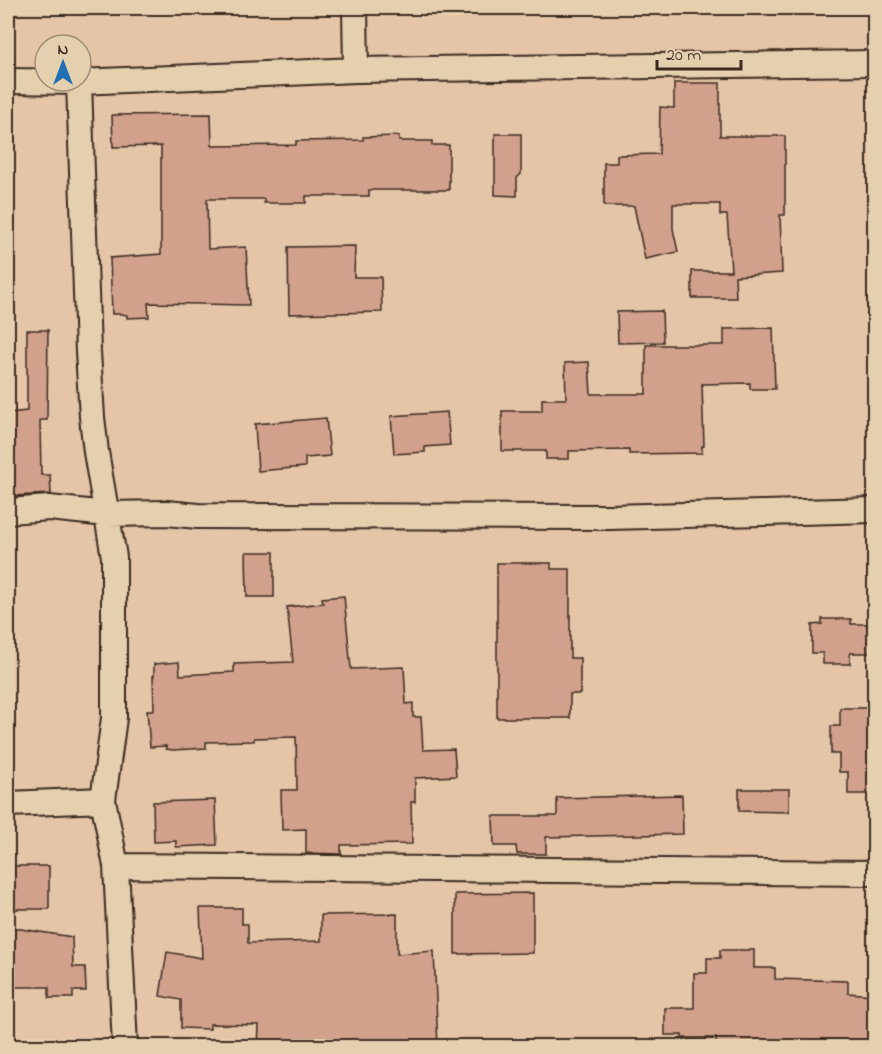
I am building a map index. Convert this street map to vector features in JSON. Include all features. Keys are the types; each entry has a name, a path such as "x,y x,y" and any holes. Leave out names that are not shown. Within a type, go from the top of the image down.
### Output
{"street":[{"path":"355,8 356,70"},
{"path":"93,80 356,70 874,63"},
{"path":"8,81 33,81"},
{"path":"79,93 88,352 96,452 114,557 114,718 104,800 116,866 125,1047"},
{"path":"8,511 49,508 107,514 167,513 198,516 610,517 874,510"},
{"path":"8,804 104,800"},
{"path":"116,866 874,873"}],"building":[{"path":"674,83 720,83 720,136 785,136 785,215 780,215 782,273 735,276 736,298 692,298 692,271 731,271 727,215 720,215 720,204 673,204 673,229 678,252 645,259 634,206 604,206 604,163 617,163 617,155 659,154 660,107 674,108"},
{"path":"211,114 212,146 296,145 296,141 363,140 363,137 399,136 399,141 432,141 432,145 449,145 449,190 369,190 369,196 306,196 306,203 264,203 264,199 207,199 208,249 246,247 249,305 148,303 149,317 127,318 127,315 112,314 110,258 161,254 161,146 113,147 112,115"},
{"path":"495,134 521,134 521,174 517,178 517,196 495,195"},
{"path":"355,246 354,277 381,277 382,312 289,314 288,247"},
{"path":"662,311 663,342 618,343 617,312"},
{"path":"773,328 775,389 750,389 750,383 702,384 704,446 702,446 702,453 629,454 629,450 569,451 569,459 546,459 546,451 502,451 502,411 542,411 542,399 566,399 565,363 589,362 591,394 646,394 646,345 724,345 724,329"},
{"path":"27,330 48,330 47,420 40,420 41,475 50,475 51,494 14,496 11,453 8,454 8,413 27,411"},
{"path":"447,412 450,445 425,447 425,452 394,454 391,416"},
{"path":"326,418 330,456 305,458 305,467 258,471 255,424"},
{"path":"246,552 274,552 274,597 247,597"},
{"path":"497,563 551,563 551,569 570,569 570,658 580,658 580,694 570,694 570,718 497,718"},
{"path":"344,596 351,669 404,667 406,704 413,703 413,717 421,717 423,750 454,749 456,776 415,778 415,802 411,802 412,844 341,845 341,854 306,853 306,829 282,830 281,790 297,790 296,737 206,742 206,748 173,750 166,749 166,746 150,747 147,710 154,710 154,664 179,662 180,675 234,672 234,664 293,662 287,607 323,603 322,598"},
{"path":"822,619 851,619 851,624 870,624 870,653 850,653 850,664 823,664 823,653 812,653 812,625 822,624"},
{"path":"840,708 874,708 874,794 848,794 848,772 839,772 839,754 831,754 831,726 840,726"},
{"path":"739,789 789,789 789,812 739,811"},
{"path":"682,795 683,834 546,837 546,854 517,854 516,846 494,846 493,816 557,816 557,798"},
{"path":"215,800 217,845 176,847 176,841 154,842 153,802"},
{"path":"8,866 49,866 49,909 8,909"},
{"path":"533,893 533,953 455,954 455,894"},
{"path":"200,908 242,908 242,924 248,924 248,943 321,941 321,915 397,914 397,954 434,951 438,1047 258,1047 259,1025 210,1024 210,1029 181,1028 181,1000 160,996 167,952 202,958"},
{"path":"8,927 72,937 73,967 85,967 86,991 73,991 73,998 49,998 49,987 8,987"},
{"path":"720,950 754,950 754,968 775,968 775,979 848,981 848,993 874,995 874,1045 822,1042 822,1044 716,1047 716,1038 682,1038 682,1035 665,1035 665,1008 694,1008 694,973 707,973 707,958 720,958"}]}
